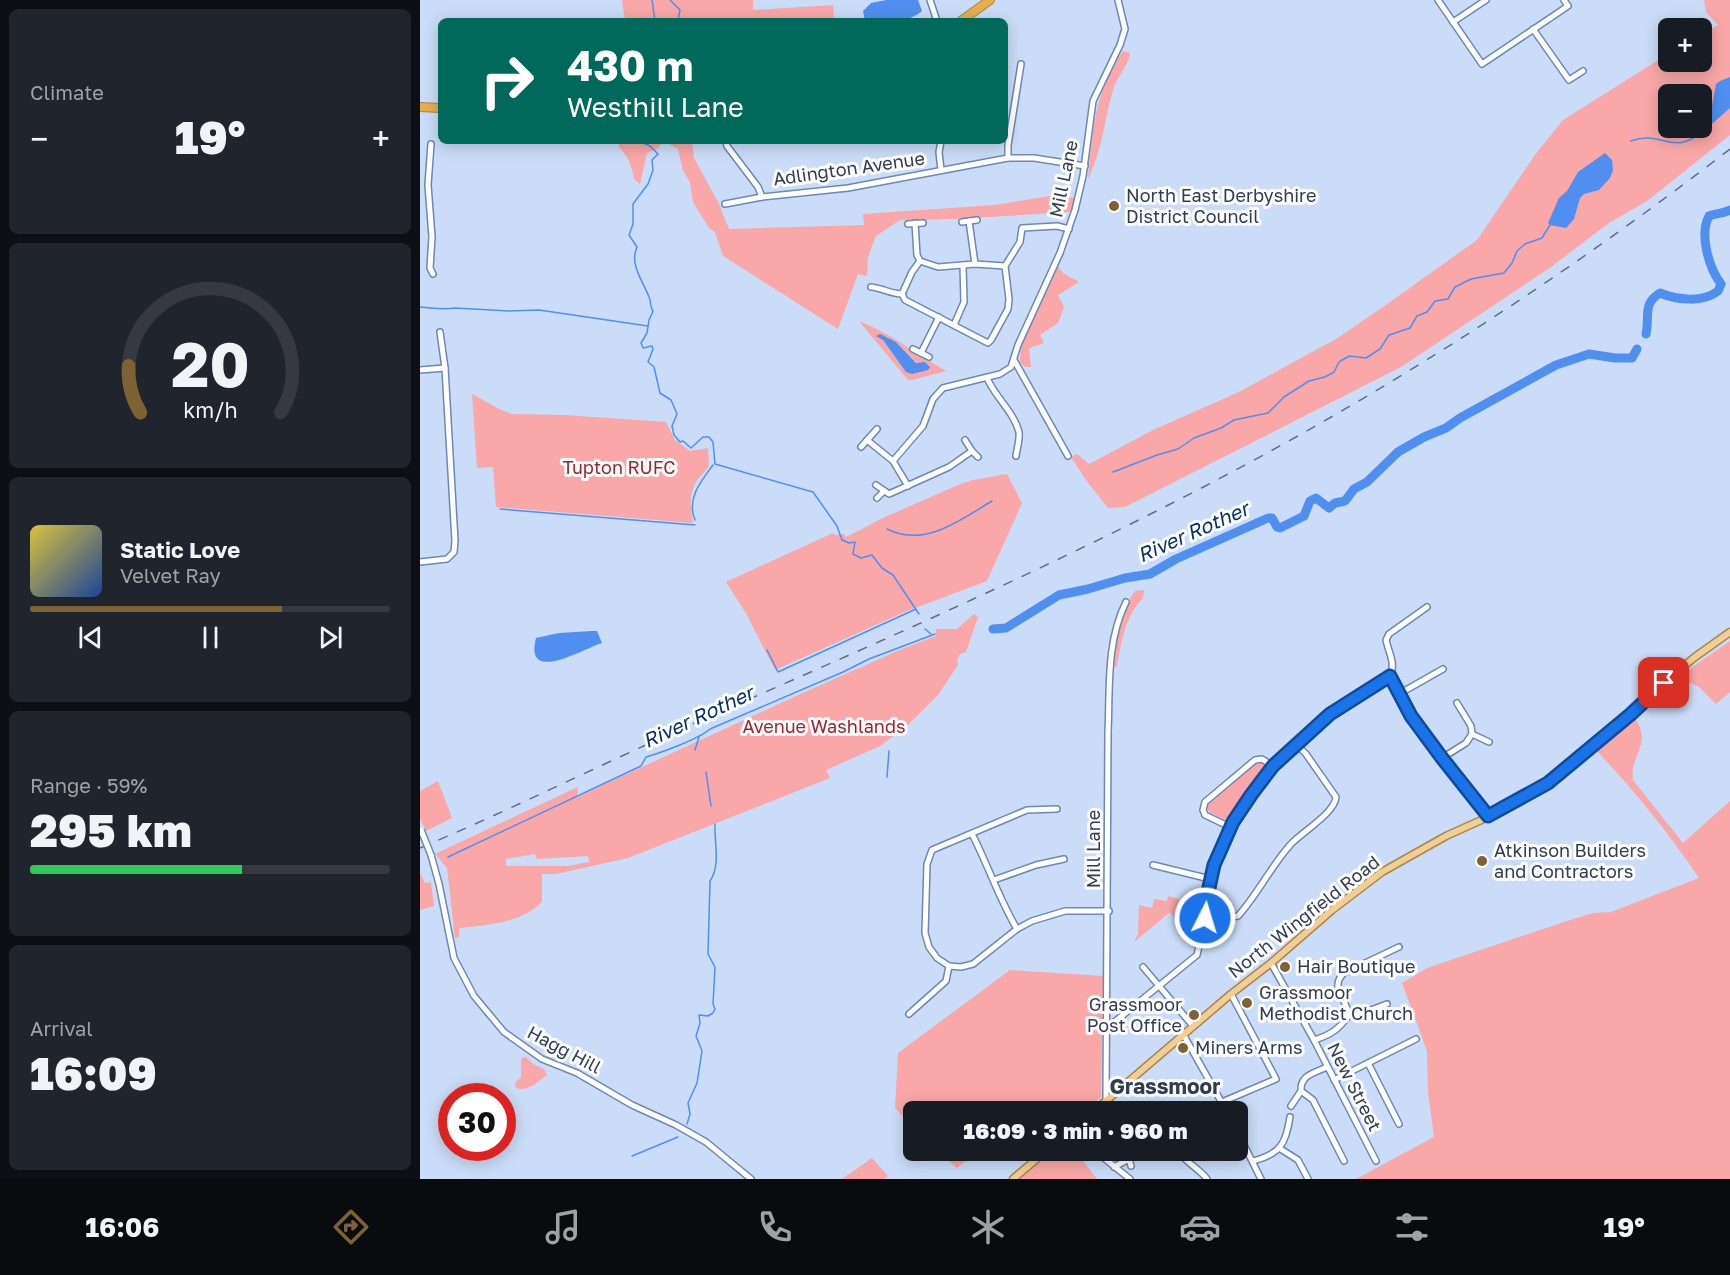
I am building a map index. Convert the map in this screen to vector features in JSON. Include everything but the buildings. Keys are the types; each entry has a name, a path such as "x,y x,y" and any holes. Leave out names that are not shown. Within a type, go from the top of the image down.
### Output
{"highway":[{"path":"966,18 990,0"},
{"path":"420,108 438,108"}],"main road":[{"name":"North Wingfield Road","path":"1106,1099 1271,963 1332,909 1382,872 1548,783 1695,657 1730,632"},
{"path":"1013,1179 1034,1161"}],"street":[{"path":"930,0 936,18"},
{"name":"Mill Lane","path":"1014,360 1018,345 1069,229 1085,166 1093,101 1120,45 1125,29 1118,0"},
{"path":"1438,0 1482,64 1568,6 1564,0"},
{"path":"1453,22 1486,0"},
{"path":"1533,29 1569,80 1583,71"},
{"path":"1008,158 1021,64"},
{"path":"431,144 430,268 433,274"},
{"path":"727,144 758,187 762,197"},
{"path":"940,144 941,171"},
{"name":"Adlington Avenue","path":"725,204 762,197 848,188 1008,158 1034,158 1085,166"},
{"path":"420,186 429,185"},
{"path":"975,264 966,221 977,220"},
{"path":"908,224 923,223"},
{"path":"915,224 917,255 920,261 938,267 975,264 1005,266"},
{"path":"902,294 905,300 985,343 991,340 1008,309 1005,266 1020,242 1022,228 1057,226 1069,229"},
{"path":"902,294 920,261"},
{"path":"954,325 964,302 963,265"},
{"path":"871,287 902,294"},
{"path":"921,353 939,317"},
{"path":"420,562 447,559 454,552 455,541 445,368 440,332"},
{"path":"913,349 929,357"},
{"path":"893,461 923,426 936,394 950,385 987,378 1007,370 1014,360 1068,456"},
{"path":"420,370 445,368"},
{"path":"987,378 992,391 1012,417 1019,431 1016,456"},
{"path":"861,447 877,429"},
{"path":"1019,440 1027,439"},
{"path":"867,440 893,461 908,486"},
{"path":"965,440 978,457"},
{"path":"876,485 889,494 949,467 972,451"},
{"path":"876,498 884,491"},
{"name":"Mill Lane","path":"1106,1099 1109,675 1113,640 1126,602"},
{"path":"1107,1028 1197,955 1214,865 1230,827 1251,795 1273,766 1330,714 1390,676 1393,661 1386,640 1389,634 1427,607"},
{"path":"1399,694 1443,669"},
{"path":"1390,676 1411,716 1488,816"},
{"path":"1442,758 1466,742 1472,734 1471,726 1457,703"},
{"path":"1472,734 1489,742"},
{"path":"1205,918 1220,919 1238,916 1291,844 1336,802 1336,797 1306,754 1296,744"},
{"path":"1230,827 1205,815 1203,810 1205,802 1255,760 1262,759 1273,766"},
{"path":"1057,809 1027,810 932,850 927,864 926,941 937,958 949,966 967,966 978,961 998,943 1032,921 1065,911 1109,910"},
{"name":"Hagg Hill","path":"420,829 431,855 439,884 454,958 474,996 504,1032 542,1059 577,1073 632,1105 706,1142 751,1179"},
{"path":"972,834 1005,908 1017,929"},
{"path":"994,880 1046,862 1064,859"},
{"path":"1153,865 1210,879"},
{"path":"1314,1040 1329,1035 1341,1027 1348,1014 1347,1005 1336,986 1337,980 1344,973 1400,947"},
{"name":"New Street","path":"1271,963 1314,1040 1376,1161"},
{"path":"909,1014 946,981 949,966"},
{"path":"1143,967 1192,1026"},
{"path":"1224,1101 1276,1079 1231,994"},
{"path":"1348,1014 1360,1014 1387,1004"},
{"path":"1183,1034 1221,1101"},
{"path":"1334,1080 1416,1039"},
{"path":"1368,1063 1399,1124"},
{"path":"1291,1106 1301,1092 1300,1083 1304,1077 1327,1067"},
{"path":"1301,1092 1313,1100 1344,1161"},
{"path":"1253,1161 1268,1157 1279,1148 1285,1138 1290,1117"},
{"path":"1279,1148 1298,1160 1308,1179"},
{"path":"1248,1152 1261,1179"},
{"path":"1114,1167 1129,1159 1131,1166"},
{"path":"1107,1161 1130,1179"},
{"path":"1189,1161 1207,1179"}],"green space":[{"path":"622,0 753,0 753,10 833,5 834,18 625,18"},
{"path":"1704,0 1730,0 1730,135 1647,201 1609,223 1551,267 1401,367 1125,507 1108,508 1086,480 1071,457 1077,454 1089,464 1153,430 1239,392 1336,339 1477,240 1535,155 1563,120 1658,60 1658,72 1712,72 1712,29 1718,25 1706,12"},
{"path":"1123,51 1130,53 1129,58 1114,87 1097,156 1088,179 1100,97 1113,66"},
{"path":"619,144 661,144 657,149 647,153 640,184 634,179 629,162"},
{"path":"669,144 692,144 694,158 719,204 729,229 864,225 863,214 995,205 1056,195 1075,198 1070,212 900,220 876,236 868,257 867,276 858,274 838,329 723,256 715,232 709,228 693,202 690,182 683,171 678,149"},
{"path":"1057,265 1063,273 1079,282 1058,295 1064,307 1058,323 1040,335 1044,343 1029,348 1031,367 1025,367 1020,362 1028,324"},
{"path":"859,321 893,338 946,371 908,380","holes":["883,340 896,342 917,363 906,372"]},
{"name":"Tupton RUFC","path":"472,394 512,414 666,422 675,440 690,451 708,448 709,466 696,482 692,492 693,523 496,507 493,467 477,468"},
{"path":"1007,474 1022,503 987,581 907,611 775,670 747,615 726,582 833,533 835,535 844,534 846,537 958,485"},
{"path":"1144,590 1143,598 1128,621 1117,667 1112,666 1121,618 1135,591"},
{"name":"Avenue Washlands","path":"974,614 978,617 966,652 960,654 957,660 958,665 938,695 906,727 880,746 826,770 830,778 628,858 556,874 542,874 542,902 534,909 503,922 459,928 459,937 455,938 447,868 435,854 578,787 577,797 796,696 936,636 936,629 957,629","holes":["535,854 537,859 588,856 589,862 568,866 506,866 506,859"]},
{"path":"1730,641 1730,692 1716,704 1699,687 1678,677"},
{"path":"1635,718 1642,736 1634,764 1633,780 1683,843 1730,801 1730,1179 1356,1179 1434,1137 1428,1092 1427,1051 1402,983 1427,968 1593,913 1611,912 1699,878 1650,812 1596,750"},
{"path":"1258,762 1266,764 1266,772 1233,817 1225,820 1209,812 1207,807 1210,800"},
{"path":"438,781 452,818 426,831 420,818 420,791"},
{"path":"420,873 425,883 431,882 434,906 420,910"},
{"path":"1168,896 1179,899 1178,924 1170,912 1134,942 1138,934 1139,905 1152,908 1154,899 1167,901"},
{"path":"1010,970 1103,976 1101,1097 1096,1101 903,1101 903,1116 895,1108 898,1053"},
{"path":"526,1057 533,1064 544,1069 547,1075 533,1086 525,1089 516,1088 515,1083 521,1077 521,1060"},
{"path":"872,1158 888,1176 885,1179 842,1179"},
{"path":"949,1161 966,1161 957,1168"},
{"path":"1038,1161 1083,1161 1097,1179 1016,1179"}],"water":[{"path":"886,0 918,0 922,11 910,18 864,18 863,11 871,3"},
{"path":"1730,77 1730,108 1712,124 1712,105 1716,84"},
{"path":"1605,153 1612,160 1613,170 1610,178 1599,190 1584,194 1580,198 1574,219 1566,228 1550,225 1548,223 1559,198 1567,191 1578,172"},
{"path":"880,334 896,342 916,363 925,362 930,367 928,370 912,374 906,372 883,340 876,336"},
{"path":"597,631 602,643 570,656 547,662 539,659 535,652 536,638 559,633"}],"waterway":[{"path":"652,0 655,18"},
{"path":"670,0 680,10 679,18"},
{"path":"1631,141 1652,138 1679,143 1694,138"},
{"path":"646,144 658,154 652,160 653,170 648,184 633,204 633,224 629,235 637,247 636,266 653,311 647,333 641,343 643,348 652,346 648,362 654,367 660,393 671,400 677,414 672,426 674,435 680,442 683,441 691,448 703,437 709,437 713,442 715,464 813,492 837,526 842,540 849,543 855,542 853,554 861,558 872,555 882,568 893,575 919,614"},
{"name":"River Rother","path":"1646,334 1649,306 1654,297 1660,293 1698,299 1718,291 1721,284 1709,260 1705,242 1706,224 1709,216 1730,210"},
{"path":"1113,472 1178,449 1194,438 1221,428 1234,420 1268,413 1284,397 1309,381 1334,372 1339,362 1349,356 1366,358 1380,349 1389,335 1410,328 1417,316 1427,312 1435,301 1448,299 1455,287 1471,279 1504,273 1512,263 1517,251 1525,244 1542,238 1550,225"},
{"path":"420,307 539,310 648,326"},
{"name":"River Rother","path":"993,629 1006,628 1059,595 1150,574 1176,559 1268,518 1272,518 1280,528 1304,516 1310,501 1316,498 1329,508 1335,503 1345,501 1354,489 1367,482 1398,452 1446,428 1556,365 1589,354 1632,358 1637,349"},
{"path":"695,520 692,505 696,491 713,465"},
{"path":"887,529 901,534 928,534 955,523 992,501"},
{"path":"500,509 695,525"},
{"path":"767,650 778,672 916,609"},
{"path":"925,629 931,634"},
{"name":"River Rother","path":"448,857 641,766 646,757 689,741 710,729 869,659 935,634"},
{"path":"695,750 699,737"},
{"path":"887,777 889,751"},
{"path":"706,772 711,806"},
{"path":"687,1124 690,1114 688,1103 697,1083 702,1051 696,1036 700,1023 699,1015 708,1016 715,1009 713,1004 715,967 708,954 710,881 716,861 715,824"},
{"path":"632,1156 678,1137"}],"railway":[{"path":"420,848 983,595 1136,521 1287,442 1402,375 1514,304 1624,228 1730,149"}],"place":[{"name":"North East Derbyshire District Council","path":"1114,206"},
{"name":"Atkinson Builders and Contractors","path":"1482,861"},
{"name":"Hair Boutique","path":"1285,967"},
{"name":"Grassmoor Methodist Church","path":"1247,1003"},
{"name":"Grassmoor Post Office","path":"1194,1015"},
{"name":"Miners Arms","path":"1183,1048"}],"district":[{"name":"Grassmoor","path":"1165,1087"}],"route":[{"path":"1205,918 1214,865 1233,822 1273,766 1330,714 1390,676 1411,716 1488,816 1548,783 1605,733 1631,714 1664,683"}]}
